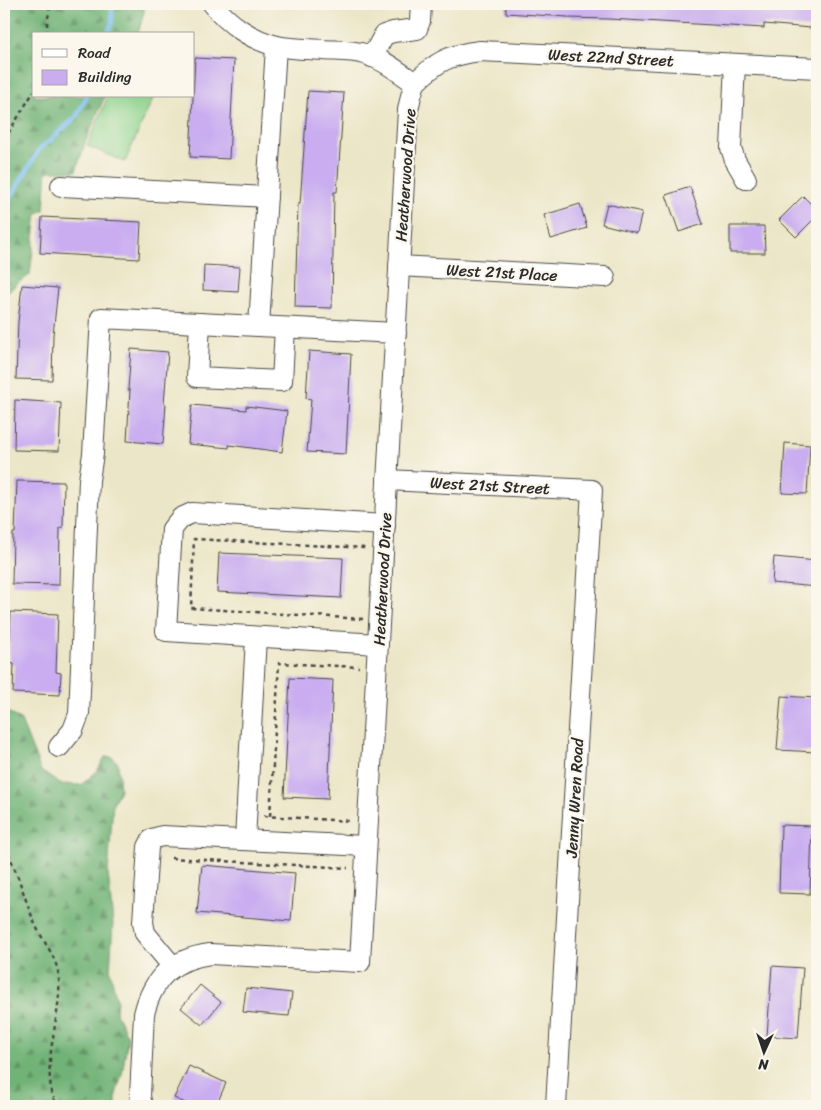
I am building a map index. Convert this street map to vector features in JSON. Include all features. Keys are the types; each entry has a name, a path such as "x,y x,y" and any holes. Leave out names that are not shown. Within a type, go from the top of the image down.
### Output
{"street":[{"path":"213,4 236,27 255,38 276,46 297,49 351,51 372,57 415,83"},
{"path":"372,57 384,35 417,29 420,21 421,4"},
{"path":"259,326 276,46"},
{"name":"West 22nd Street","path":"415,83 431,67 444,59 459,54 480,51 817,68"},
{"path":"735,64 731,148 735,160 746,179"},
{"name":"Heatherwood Drive","path":"142,1106 140,1096 144,1014 154,989 163,976 173,967 186,959 210,954 360,962 408,110 410,96 415,83"},
{"path":"61,186 267,197"},
{"name":"West 21st Place","path":"400,266 605,277"},
{"path":"59,747 73,730 79,714 89,480 94,454 101,318 396,334"},
{"path":"200,323 197,377 282,381 285,328"},
{"name":"West 21st Street","path":"387,480 592,490"},
{"name":"Jenny Wren Road","path":"556,1106 592,490"},
{"path":"378,644 166,632 172,529 181,518 192,513 385,525"},
{"path":"245,840 256,637"},
{"path":"173,967 145,933 143,922 148,847 152,839 162,836 366,846"}],"path":[{"path":"47,32 51,4"},
{"path":"4,140 32,94"},
{"path":"362,619 191,608 194,539 366,548"},
{"path":"270,816 279,663 361,667"},
{"path":"256,815 352,821"},
{"path":"4,846 13,862 35,924 54,959 59,976 60,992 50,1060 51,1095 57,1106"},
{"path":"171,858 350,868"}],"green space":[{"path":"4,4 144,4 144,12 139,32 32,32 32,98 104,98 85,143 76,171 47,171 44,210 37,213 30,275 7,293 4,406"},
{"path":"107,98 153,98 125,162 87,146"},
{"path":"4,709 21,721 41,771 60,784 81,785 97,771 105,757 112,757 118,763 120,790 113,803 108,873 113,923 110,970 117,1000 116,1013 128,1037 122,1074 116,1094 116,1106 4,1106"}],"building":[{"path":"506,4 728,4 779,7 779,4 812,6 811,28 764,24 764,28 506,13"},
{"path":"195,58 234,60 229,159 190,157 193,98 195,98"},
{"path":"308,91 344,93 337,192 334,192 332,308 295,307 298,204 300,204"},
{"path":"690,187 703,224 679,232 666,195"},
{"path":"803,196 817,210 817,216 796,237 779,220"},
{"path":"580,204 587,228 551,239 544,215"},
{"path":"607,204 642,212 637,233 602,224"},
{"path":"42,217 141,222 139,259 40,253"},
{"path":"730,226 764,226 765,253 730,253"},
{"path":"204,265 240,267 238,292 203,290"},
{"path":"22,285 58,288 53,335 52,380 16,379 18,322"},
{"path":"131,349 168,352 163,444 127,441"},
{"path":"309,351 351,354 346,454 307,452 311,399 306,398"},
{"path":"15,400 61,403 59,451 14,450"},
{"path":"192,405 246,410 246,406 287,411 282,452 229,445 229,448 188,444"},
{"path":"785,443 810,445 807,494 782,493"},
{"path":"17,481 64,482 63,528 60,528 59,585 12,584"},
{"path":"219,553 343,558 341,598 217,592"},
{"path":"774,557 817,561 817,587 772,583"},
{"path":"11,612 58,614 56,672 61,673 60,695 13,693 14,664 9,663"},
{"path":"290,678 333,680 328,799 284,797"},
{"path":"781,696 817,698 817,752 777,750"},
{"path":"781,825 812,826 810,894 779,893"},
{"path":"202,865 295,873 291,921 197,913"},
{"path":"772,966 803,968 798,1038 767,1036"},
{"path":"200,985 221,1002 202,1025 181,1008"},
{"path":"246,988 292,993 289,1016 243,1012"},
{"path":"189,1066 226,1083 216,1106 192,1106 174,1098"}],"waterway":[{"path":"108,32 112,23 112,4"},
{"path":"4,208 39,150 76,117 86,98"},
{"path":"4,1038 4,1082"}]}
